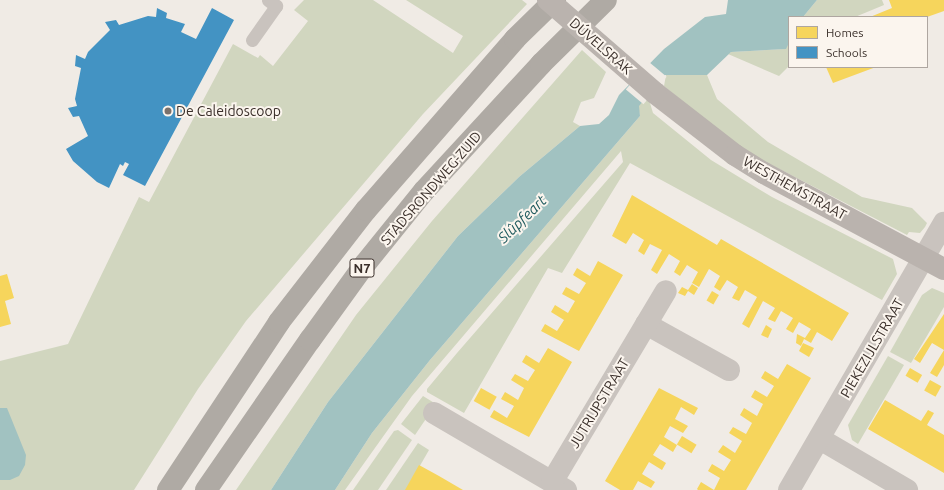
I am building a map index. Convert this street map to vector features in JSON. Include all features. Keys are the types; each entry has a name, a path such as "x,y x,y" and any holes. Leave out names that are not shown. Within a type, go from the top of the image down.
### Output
{"highway":[{"name":"N7","path":"168,490 279,322 366,210 515,39 556,0"},
{"name":"STADSRONDWEG-ZUID","path":"206,490 310,340 365,264 424,191 541,64 606,0"}],"street":[{"name":"DÚVELSRAK","path":"548,0 655,93"},
{"name":"WESTHEMSTRAAT","path":"655,93 735,155 758,169 944,269"},
{"name":"PIEKEZIJLSTRAAT","path":"789,490 820,439 944,223"},
{"name":"JUTRIJPSTRAAT","path":"434,413 559,486 646,324 666,291"},
{"path":"646,324 729,370"},
{"path":"820,439 907,490"}],"lane":[{"path":"252,40 276,6 268,0"}],"green space":[{"path":"304,0 373,0 453,53 463,36 406,0 522,0 527,4 423,114 246,321 198,389 134,490 0,490 0,480 10,480 7,408 0,408 0,361 68,344 139,197 149,202 233,44 258,58 260,55 273,66 308,21 294,10"},
{"path":"817,0 882,0 884,5 857,16 804,16"},
{"path":"788,44 788,67 779,76 728,54 731,52 785,49"},
{"path":"582,50 606,72 594,98 581,102 573,122 580,126 519,177 458,236 328,402 271,490 236,490 356,315 432,221"},
{"path":"666,75 707,75 717,99 768,142 862,197 912,208 927,223 925,227 920,233 909,232 907,235 756,157 724,136 664,86"},
{"path":"645,98 650,103 653,113 711,160 772,197 893,259 897,274 882,300 630,163 562,273 548,268 464,413 427,392 427,389 457,353 623,162 621,151 412,396 345,490 335,490 372,433 430,360 640,116 638,106"},
{"path":"932,288 944,293 944,307 911,363 890,352 922,295"},
{"path":"888,356 904,365 858,444 852,440 848,425"},
{"path":"423,396 436,404 415,435 401,424"},
{"path":"398,430 412,440 378,490 353,490 394,431"},
{"path":"418,443 429,450 406,490 386,490"}],"water":[{"name":"Slûpfeart","path":"728,0 817,0 804,16 788,16 788,45 786,49 731,52 707,75 665,75 639,106 640,116 430,360 372,433 335,490 271,490 328,402 458,236 519,177 580,126 599,124 609,115 619,95 664,49 705,17 726,14"},
{"path":"0,408 7,408 26,455 25,465 19,476 10,480 0,480"}],"pier":[{"path":"649,62 667,77 643,104 626,90"}],"building: Homes":[{"path":"889,0 944,0 944,11 928,17 872,16 892,8"},
{"path":"826,68 873,68 833,83"},
{"path":"632,195 717,245 721,239 849,313 832,341 817,332 811,343 804,339 801,346 796,343 797,334 805,338 811,329 799,322 793,333 786,329 793,318 781,311 775,322 768,319 775,308 763,301 749,328 742,324 757,297 745,290 739,301 732,298 738,287 727,280 720,291 714,287 720,276 709,269 699,287 692,283 698,272 687,265 680,276 674,272 680,261 669,254 657,274 651,270 662,250 650,244 644,255 638,251 644,240 633,233 626,244 612,236"},
{"path":"598,261 623,275 579,351 541,331 545,324 557,331 564,320 551,312 555,305 568,313 575,301 562,294 566,287 579,294 586,283 573,275 577,268 590,276"},
{"path":"7,274 14,298 5,301 11,324 0,327 0,276"},
{"path":"692,284 698,288 694,295 688,291 685,296 678,293 682,287 688,290"},
{"path":"712,291 719,295 713,305 706,301"},
{"path":"944,314 944,350 932,343 920,363 914,359"},
{"path":"766,325 772,329 768,338 761,335"},
{"path":"803,343 814,348 809,357 799,351"},
{"path":"548,348 572,362 529,437 490,417 494,410 507,418 514,406 501,399 505,392 518,400 524,388 511,380 515,374 528,381 535,370 522,362 526,355 539,363"},
{"path":"944,350 944,365 937,377 930,373"},
{"path":"787,364 811,378 746,490 714,490 720,478 708,471 712,464 724,471 731,460 718,452 723,445 735,453 742,441 729,433 733,427 746,434 752,423 740,415 744,408 757,416 763,404 751,397 755,390 767,397 774,386 761,378 765,371 778,379"},
{"path":"910,368 922,375 918,383 906,376"},
{"path":"930,380 941,386 936,397 924,390"},
{"path":"481,388 497,397 489,410 474,401"},
{"path":"659,388 698,408 694,415 681,407 675,419 688,426 683,433 670,426 664,437 677,445 673,452 660,444 653,455 666,463 662,470 649,462 642,474 655,482 651,488 638,481 633,490 620,490 605,481"},
{"path":"885,400 921,421 928,410 934,413 927,425 944,435 944,473 868,429"},
{"path":"682,436 697,445 691,453 677,445"},
{"path":"419,465 439,476 463,490 405,490"},
{"path":"701,482 714,490 698,490 697,489"}],"building: Schools":[{"path":"157,8 167,13 166,18 185,24 181,32 196,39 212,8 234,20 145,186 123,175 129,164 125,162 123,166 120,164 109,188 97,182 73,161 66,149 88,136 79,116 73,117 68,108 77,106 75,99 81,68 75,66 76,55 85,59 88,52 110,30 105,22 116,20 119,25 148,16 156,17"}],"place":[{"name":"De Caleidoscoop","path":"168,111"}]}
